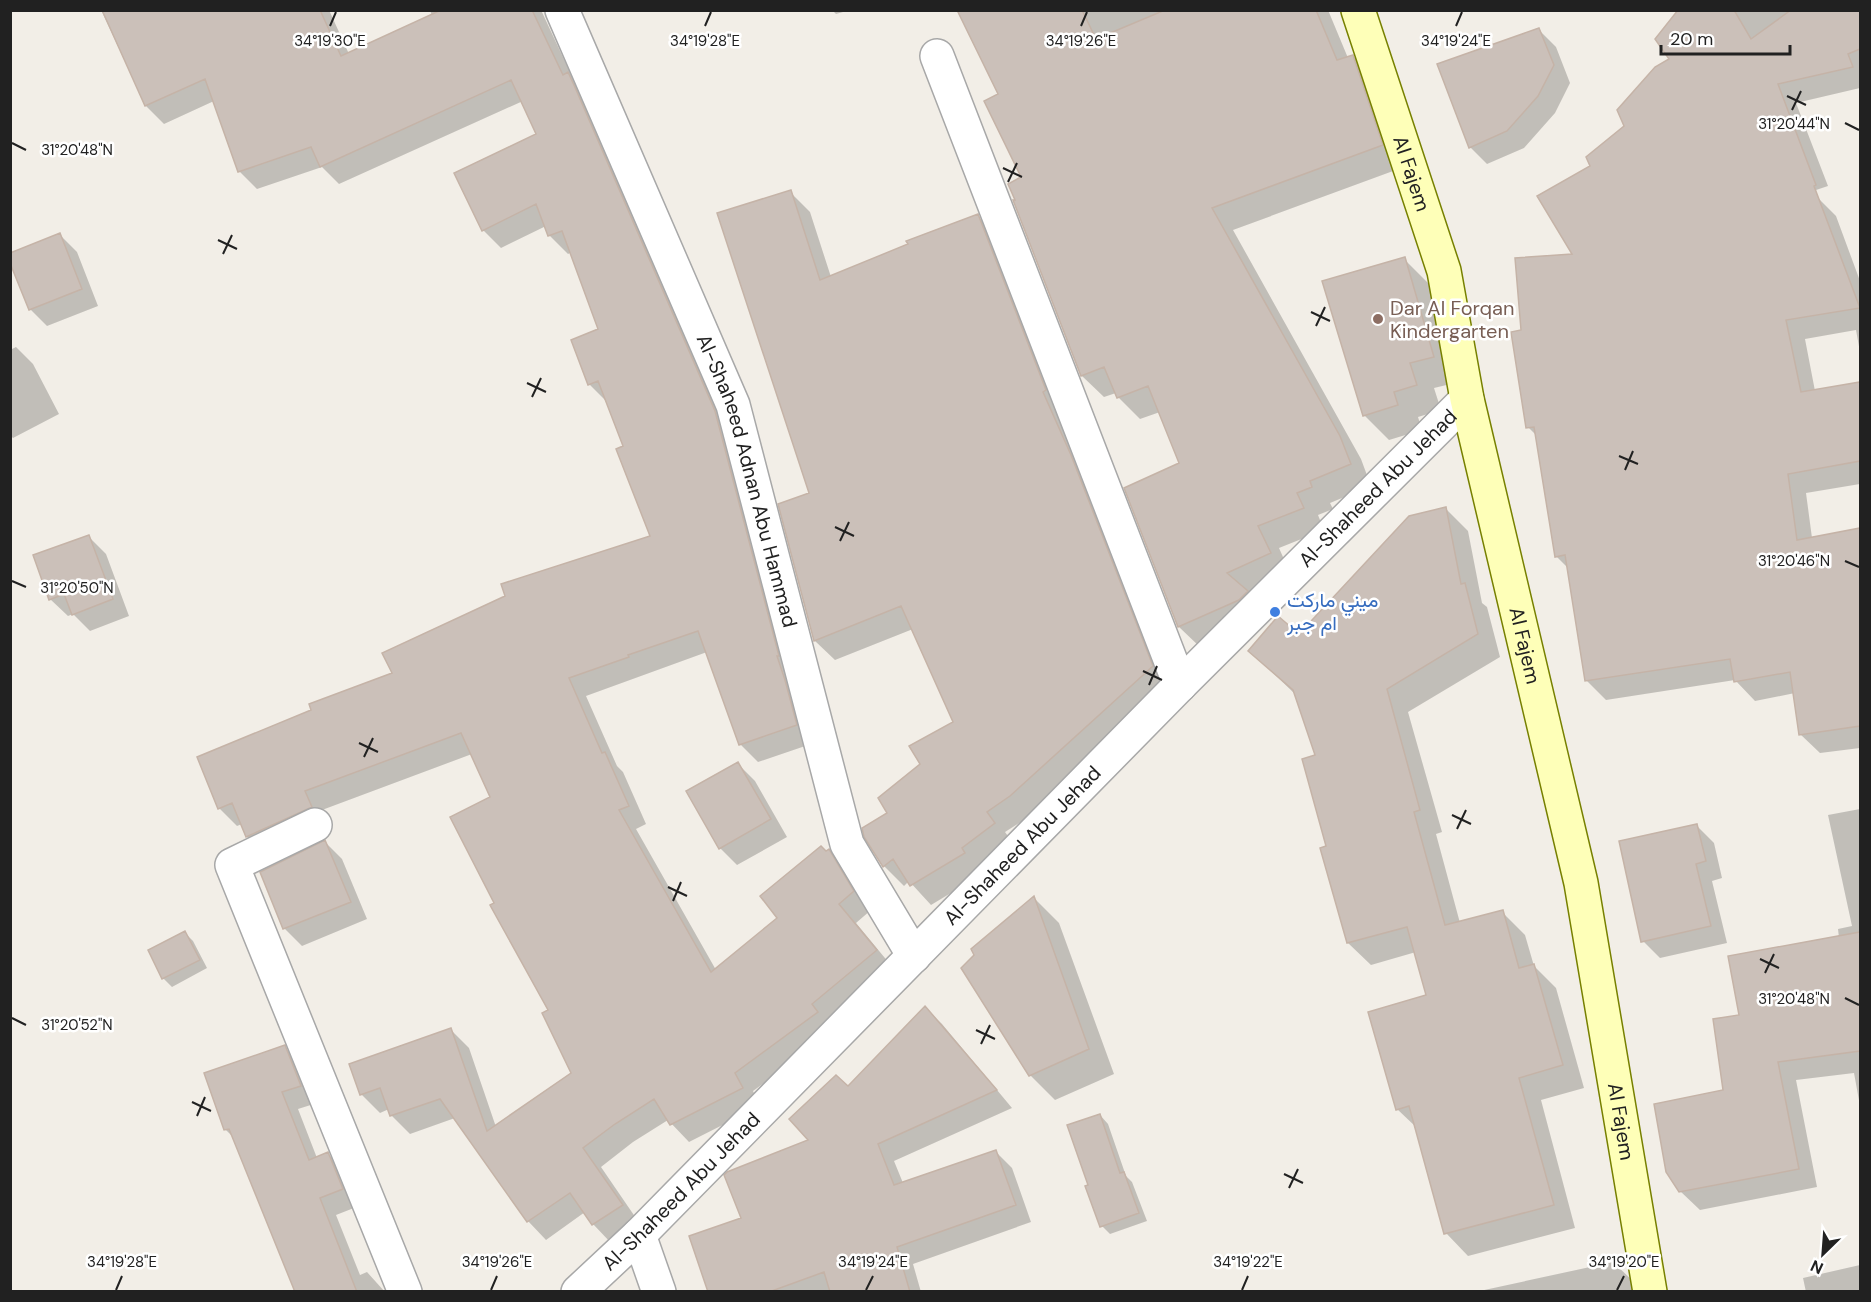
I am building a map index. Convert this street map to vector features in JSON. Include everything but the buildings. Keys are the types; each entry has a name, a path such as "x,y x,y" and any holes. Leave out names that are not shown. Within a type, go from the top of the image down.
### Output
{"main road":[{"name":"Al Fajem","path":"1358,10 1444,271 1467,399 1581,883 1650,1292"}],"street":[{"name":"Al-Shaheed Adnan Abu Hammad","path":"562,10 733,405 847,844 914,956"},
{"path":"938,56 1180,686"},
{"name":"Al-Shaheed Abu Jehad","path":"578,1292 639,1235 1180,686 1467,399"},
{"path":"315,825 232,865 405,1292"},
{"path":"639,1235 660,1292"}],"place":[{"name":"Dar Al Forqan Kindergarten","path":"1378,319"},
{"name":"ميني ماركت ام جبر","path":"1275,612"}]}
